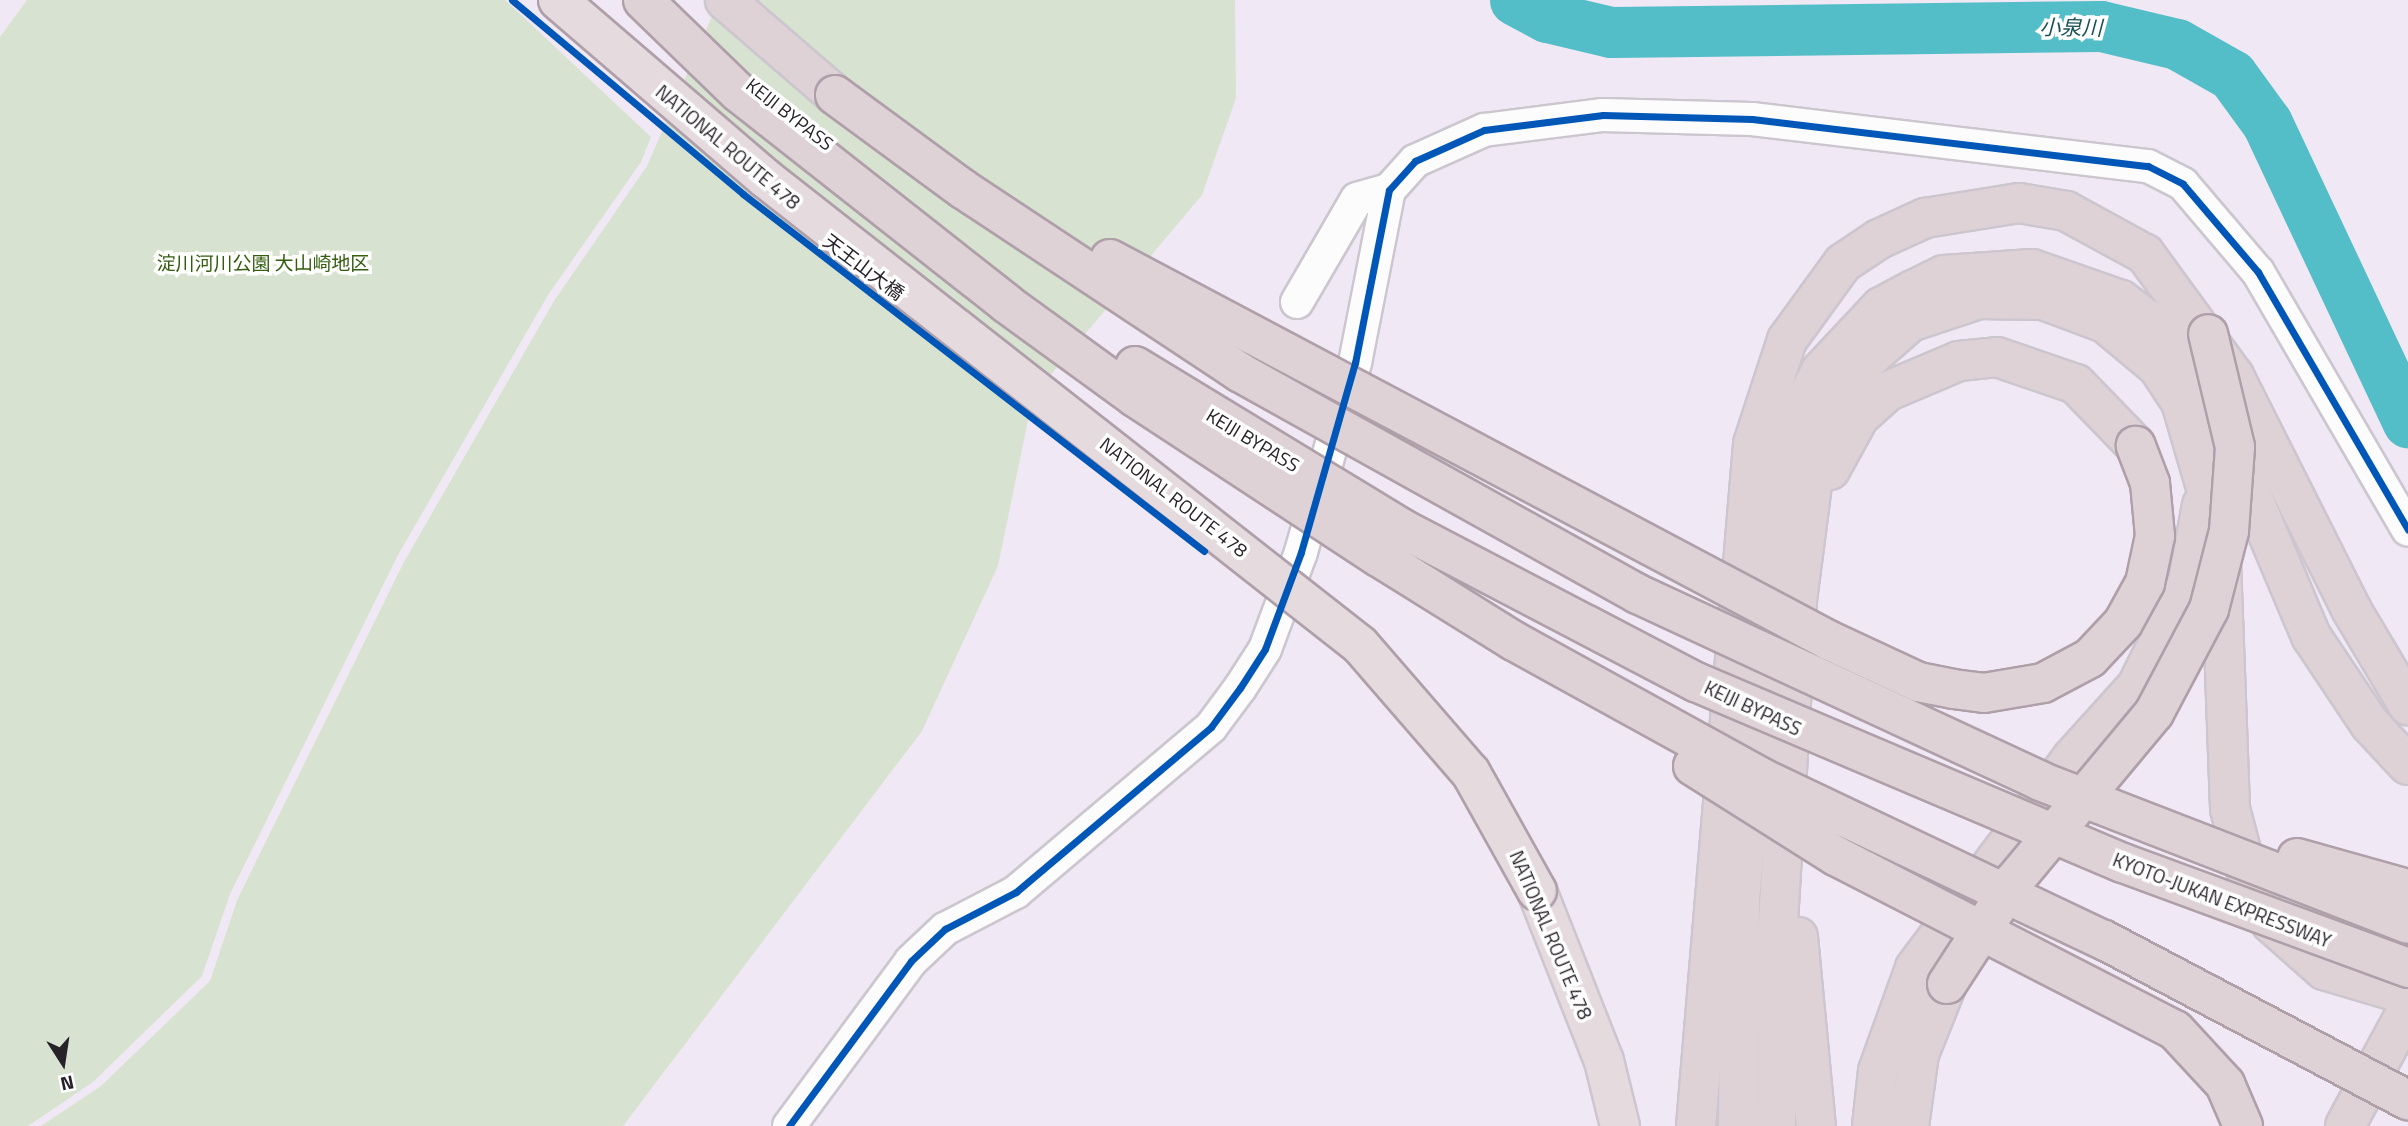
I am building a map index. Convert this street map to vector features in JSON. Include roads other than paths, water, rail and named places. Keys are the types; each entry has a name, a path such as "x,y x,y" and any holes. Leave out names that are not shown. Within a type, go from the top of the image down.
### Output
{"highway":[{"name":"NATIONAL ROUTE 478","path":"558,0 776,187 1360,645 1422,708 1471,773 1537,891 1604,1061 1620,1126"},
{"path":"645,0 738,92 1007,304 1288,500 1514,641 1760,777 2104,940 2408,1100"},
{"name":"KEIJI BYPASS","path":"645,0 1007,279 1262,447 1531,599 1696,682 2038,828"},
{"path":"725,0 835,95 1120,295 1435,486 1638,594 2053,786 2408,925"},
{"path":"835,95 1192,307 1918,682 1984,693 2015,690 2068,673 2107,643 2136,605 2152,562 2155,510 2136,446 2109,412 2064,378 1997,357 1959,361 1888,391 1859,417 1837,449 1803,555"},
{"path":"1696,1126 1720,813 1753,444 1787,340 1813,299 1843,263 1879,239 1925,218 1973,207 2019,204 2066,211 2108,230 2162,271 2208,334 2408,705"},
{"path":"1736,1064 1740,899 1777,493 1797,416 1821,371 1881,307 1944,275 1992,268 2071,279 2121,300 2187,359 2213,404 2311,636 2370,724 2408,765"},
{"path":"1776,1126 1786,799 1803,555 1829,412 1852,373 1910,323 1943,308 2011,296 2073,308 2105,323 2158,367 2195,433 2220,535 2230,809 2250,884 2271,923 2324,970 2406,1007 2345,1126"},
{"path":"1909,1126 1919,1054 1954,972 2014,880 2154,713 2209,609 2229,531 2235,447 2208,334"},
{"path":"1872,1126 1892,1021 1943,924 2137,686 2171,626 2199,538 2195,433"},
{"path":"1514,641 1626,723 1836,856 2175,1030 2225,1084 2243,1126"},
{"path":"2053,786 2408,889"},
{"path":"1786,799 1815,1126"},
{"path":"1720,813 1738,1126"},
{"name":"KYOTO-JUKAN EXPRESSWAY","path":"2038,828 2408,968"}],"street":[{"path":"789,1126 916,946 1016,892 1211,727 1240,688 1265,649 1301,552 1355,363 1389,190 1415,161 1483,130 1603,115 1752,119 2148,166 2183,184 2258,272 2408,530"},
{"path":"1297,302 1357,199 1389,190"}],"waterway":[{"name":"小泉川","path":"1515,0 1547,17 1611,32 2101,26 2177,44 2232,75 2267,123 2408,422"}],"park label":[{"name":"淀川河川公園 大山崎地区","path":"263,263"}]}
